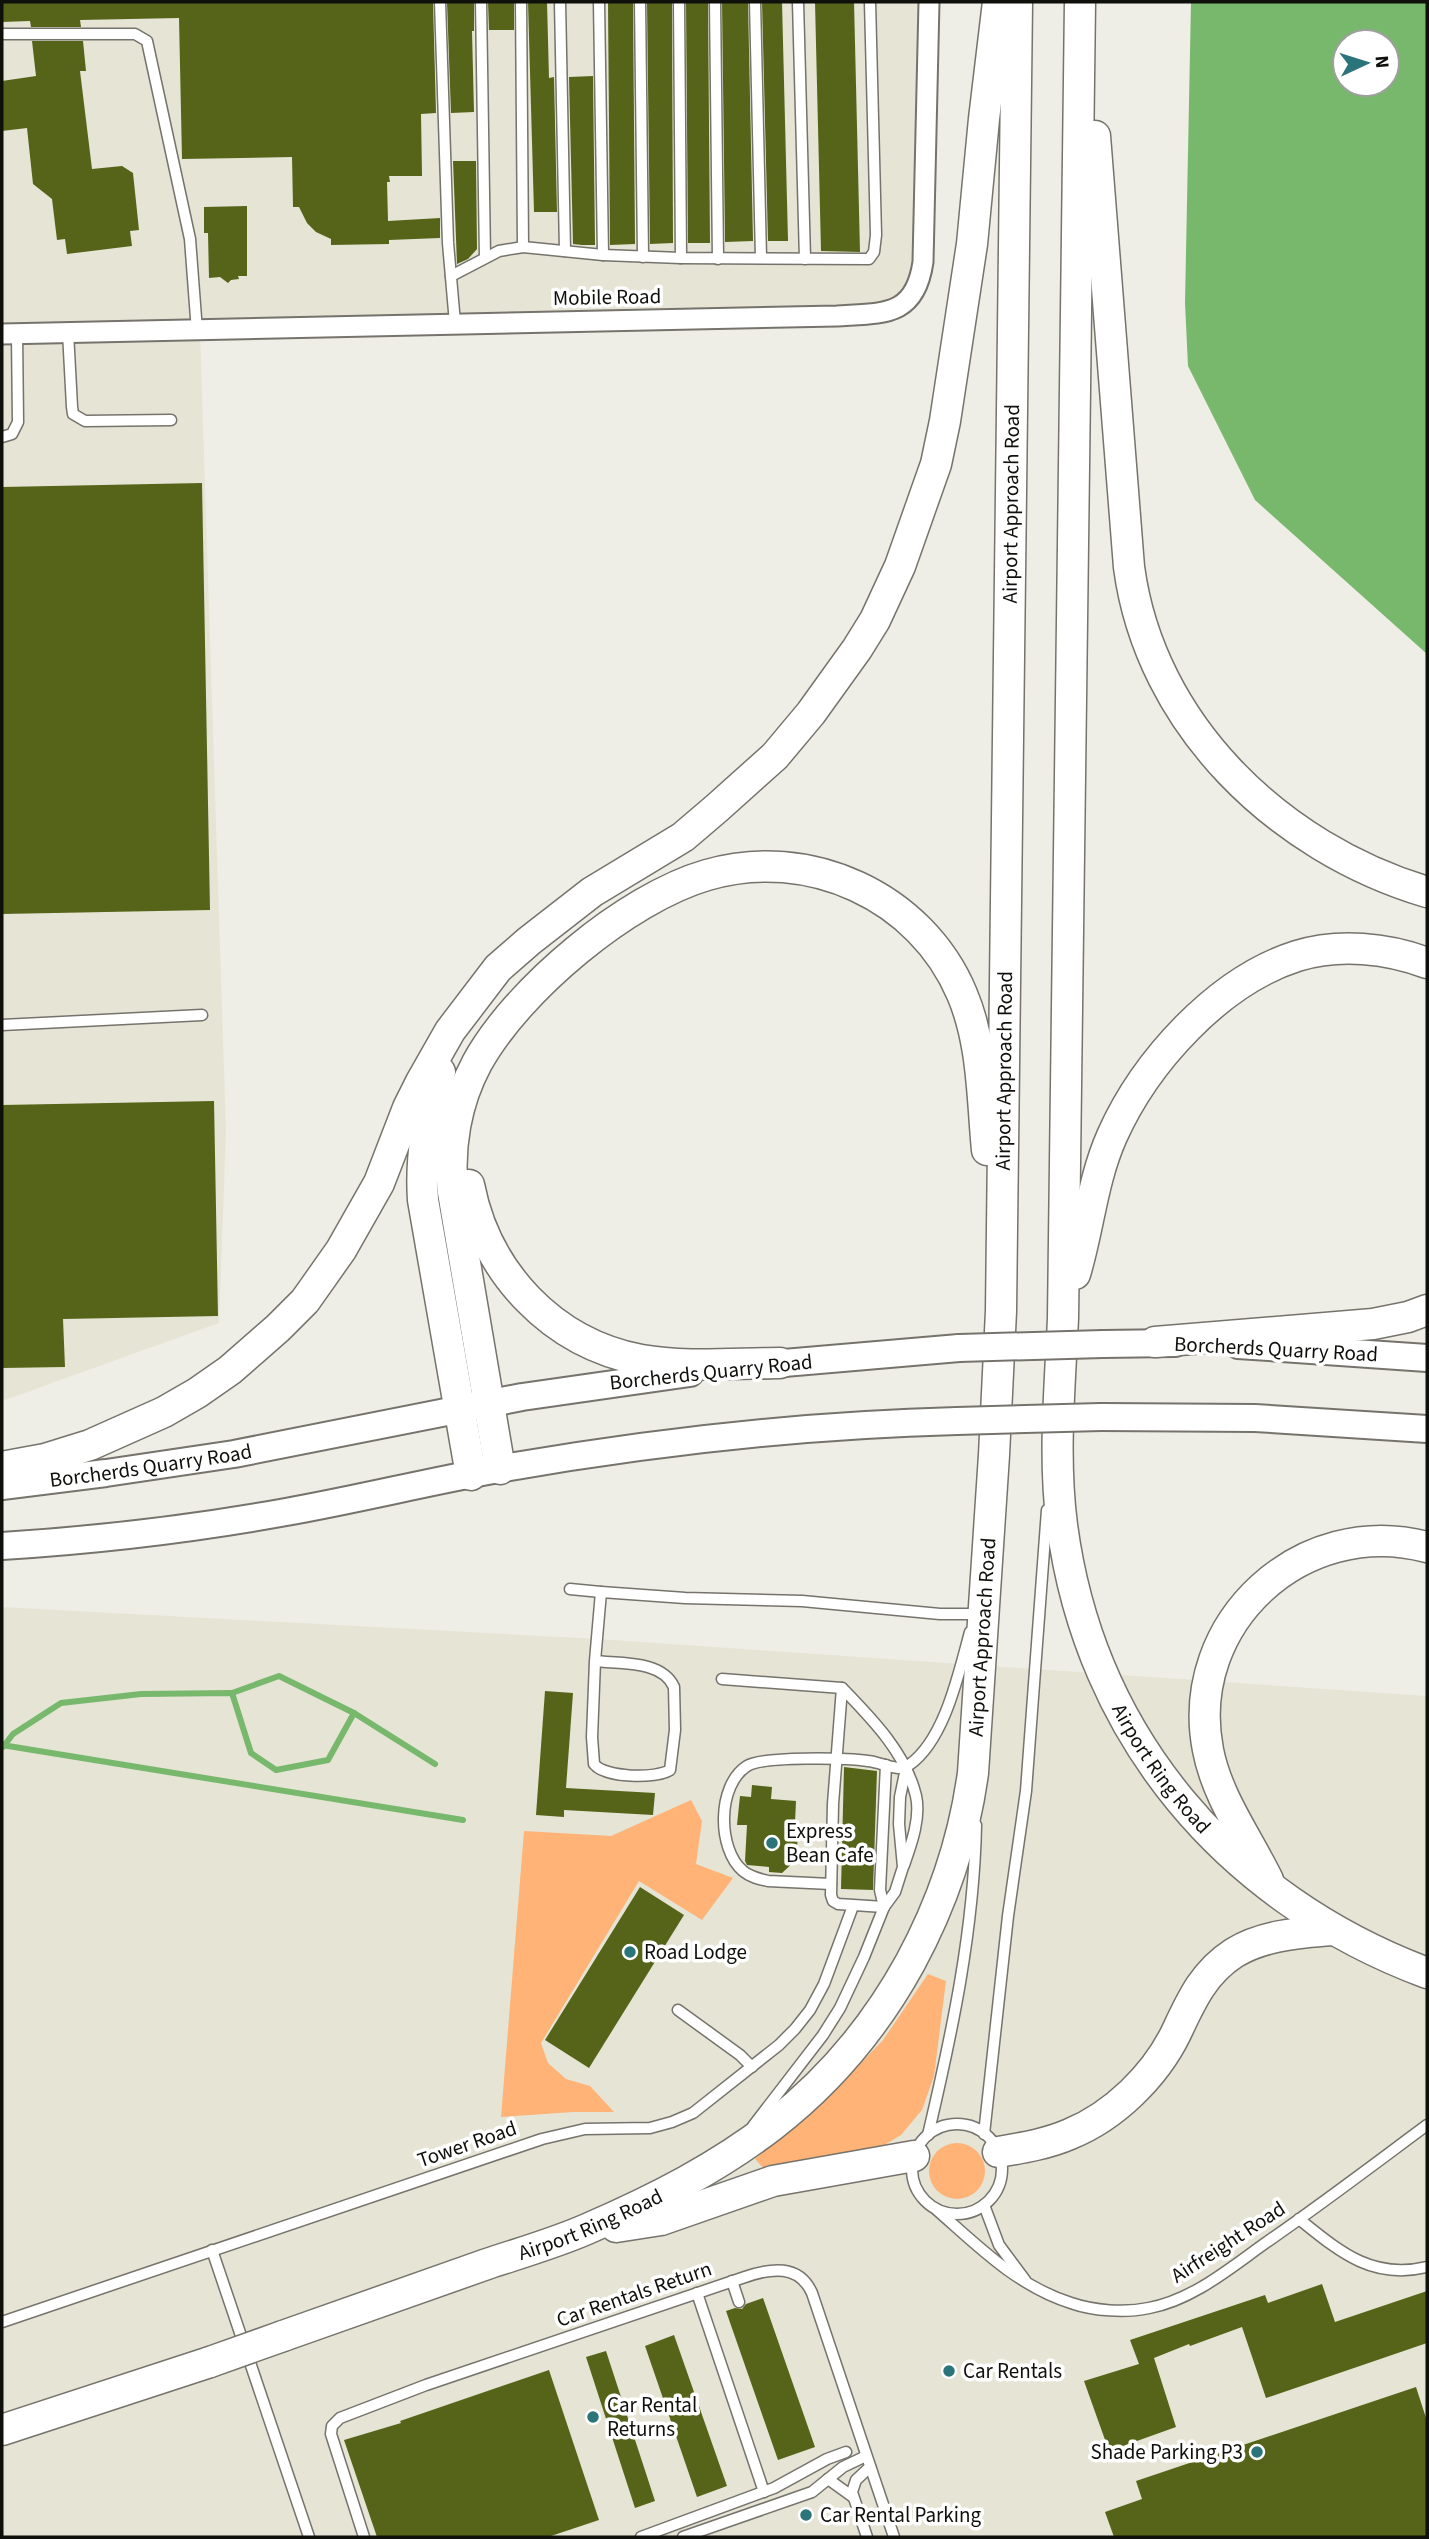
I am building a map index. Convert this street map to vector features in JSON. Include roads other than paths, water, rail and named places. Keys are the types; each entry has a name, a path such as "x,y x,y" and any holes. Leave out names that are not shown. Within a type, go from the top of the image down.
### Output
{"main road":[{"path":"2,1467 45,1459 90,1445 164,1412 230,1370 278,1328 305,1301 341,1250 379,1183 421,1082 450,1031 498,968 519,948 592,892 683,837 775,755 811,713 875,620 901,566 920,514 936,464 945,421 972,244 998,2"},
{"name":"Airport Approach Road","path":"973,1773 979,1603 995,1455 1001,1311 1017,2"},
{"path":"1057,1451 1063,1318 1080,2"},
{"path":"1086,2 1129,567 1136,608 1151,652 1196,733 1214,756 1258,799 1320,846 1373,872 1427,892"},
{"path":"500,1469 453,1192 451,1153 457,1116 477,1063 489,1044 533,992 584,946 629,913 674,887 722,871 773,866 807,870 840,879 886,902 912,923 936,949 962,993 973,1025 979,1059 1001,1311"},
{"path":"1063,1318 1081,1256 1094,1188 1112,1136 1143,1080 1188,1026 1240,985 1274,965 1299,955 1333,950 1377,950 1400,953 1427,963"},
{"path":"533,992 511,1020 494,1050 476,1094 469,1128 467,1164 471,1195 486,1240 501,1267 531,1304 555,1324 582,1340 611,1352 657,1362 780,1363"},
{"path":"467,1011 449,1049 435,1089 427,1122 422,1167 425,1211 471,1475"},
{"path":"1155,1342 1373,1324 1427,1310"},
{"name":"Borcherds Quarry Road","path":"2,1486 106,1474 234,1454 489,1403 628,1381 780,1363 959,1348 1155,1342 1427,1358"},
{"path":"2,1546 211,1524 298,1510 500,1469 637,1449 801,1430 957,1421 1101,1417 1255,1418 1427,1429"},
{"name":"Airport Ring Road","path":"1057,1451 1060,1510 1072,1582 1094,1652 1118,1705 1148,1756 1187,1809 1222,1846 1272,1888 1332,1930 1378,1954 1427,1973"},
{"path":"1272,1888 1214,1775 1208,1751 1205,1715 1207,1693 1214,1660 1226,1631 1254,1594 1271,1579 1300,1561 1342,1546 1374,1541 1385,1540 1427,1547"},
{"name":"Airport Ring Road","path":"3,2432 585,2230 679,2187 739,2151 788,2114 830,2073 863,2034 893,1992 931,1922 945,1887 962,1831 973,1773"},
{"path":"991,2143 1038,2144 1072,2133 1117,2105 1143,2081 1164,2054 1199,1985 1215,1967 1235,1952 1272,1938 1332,1930"},
{"path":"585,2230 662,2220 773,2180 921,2145"}],"street":[{"name":"Mobile Road","path":"9,334 837,316 887,311 913,296 921,278 925,249 929,2"}],"lane":[{"path":"440,2 448,243 455,323"},
{"path":"481,2 485,257"},
{"path":"521,2 523,247"},
{"path":"560,2 565,251"},
{"path":"599,2 603,255"},
{"path":"640,2 643,257"},
{"path":"679,2 681,258"},
{"path":"715,2 718,259"},
{"path":"755,2 761,258"},
{"path":"797,2 805,259"},
{"path":"451,276 499,251 523,247 643,257 869,260 874,251 876,235 870,2"},
{"path":"2,34 135,34 147,41 190,239 197,331"},
{"path":"68,332 72,407 77,418 85,422 171,420"},
{"path":"2,437 12,434 18,422 9,334"},
{"path":"2,1025 201,1015"},
{"path":"991,2143 972,2127 959,2124 946,2126 921,2145 912,2175 916,2189 925,2201 937,2210 965,2214 984,2205 994,2194 1000,2181 1001,2167 991,2143 1008,1916 1026,1791 1048,1502 1057,1451"},
{"path":"570,1589 685,1598 802,1601 940,1614 979,1603"},
{"path":"594,1661 648,1667 660,1670 671,1680 674,1686 673,1755 672,1767 666,1773 622,1775 603,1772 594,1764 594,1661 601,1592"},
{"path":"903,1867 899,1824 900,1797 906,1768 920,1756 942,1720 979,1603"},
{"path":"722,1679 842,1688 869,1715 906,1768 916,1798 914,1838 895,1892 884,1907 840,2008 823,2035 759,2117 739,2151"},
{"path":"842,1688 831,1884 833,1901 853,1906 884,1907"},
{"path":"831,1884 768,1881 742,1870 727,1844 725,1831 726,1797 735,1776 746,1766 760,1760 837,1759 906,1768"},
{"path":"884,1907 880,1890 886,1765"},
{"name":"Airport Approach Road","path":"921,2145 946,2061 972,1901 976,1814 973,1773"},
{"name":"Tower Road","path":"2,2322 542,2139 585,2129 650,2128 693,2113 779,2045 810,2010 824,1984 853,1906"},
{"path":"678,2010 740,2054 752,2067"},
{"name":"Airfreight Road","path":"937,2210 998,2264 1027,2283 1070,2303 1120,2311 1149,2308 1193,2292 1299,2219 1427,2125"},
{"name":"Airfreight Road","path":"984,2205 999,2245 1027,2283"},
{"path":"1299,2219 1324,2239 1365,2265 1408,2272 1427,2267"},
{"path":"212,2250 309,2537"},
{"name":"Car Rentals Return","path":"364,2537 331,2434 332,2426 341,2418 426,2385 732,2281 754,2274 786,2271 802,2277 808,2283 894,2537"},
{"path":"732,2281 739,2302"},
{"path":"697,2293 764,2492"},
{"path":"641,2537 764,2492 846,2452"},
{"path":"683,2537 789,2502 816,2490 843,2467 866,2456"},
{"path":"867,2537 853,2497 854,2484 870,2467"},
{"path":"828,2479 853,2497"}],"waterway":[{"path":"232,1693 279,1676 354,1713 435,1764"},
{"path":"3,1747 13,1734 61,1703 141,1694 232,1693 251,1753 276,1770 328,1760 354,1713"},
{"path":"2,1745 463,1820"}],"place":[{"name":"Express Bean Cafe","path":"772,1843"},
{"name":"Road Lodge","path":"630,1952"},
{"name":"Car Rentals","path":"949,2371"},
{"name":"Car Rental Returns","path":"593,2417"},
{"name":"Shade Parking P3","path":"1257,2452"},
{"name":"Car Rental Parking","path":"806,2515"}]}
